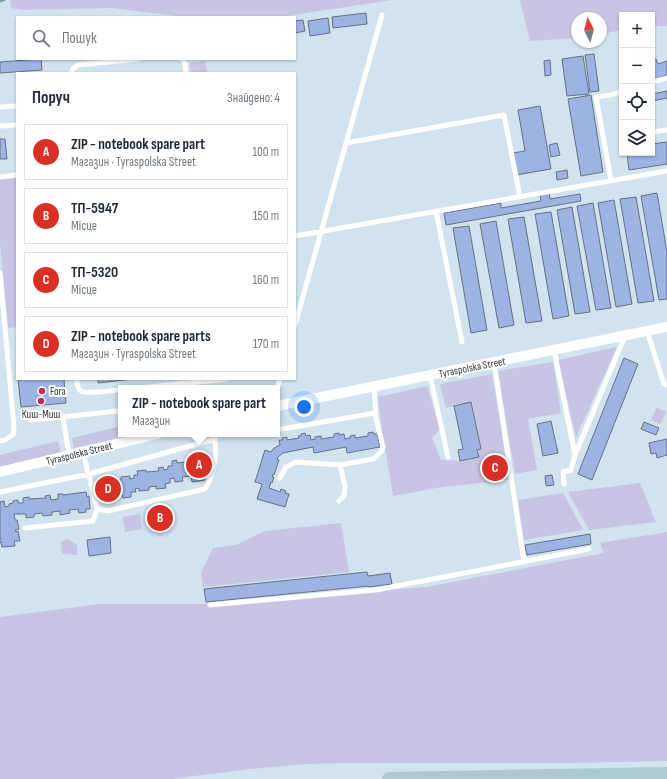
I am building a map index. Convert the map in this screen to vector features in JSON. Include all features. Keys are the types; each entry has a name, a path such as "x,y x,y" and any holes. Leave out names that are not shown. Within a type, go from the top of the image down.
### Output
{"main road":[{"path":"389,779 667,774"}],"street":[{"name":"Tyraspolska Street","path":"280,405 667,327"},
{"name":"Tyraspolska Street","path":"0,472 146,437"}],"lane":[{"path":"296,321 382,16"},
{"path":"72,72 78,65 128,60"},
{"path":"183,60 185,63 186,72"},
{"path":"655,81 667,78"},
{"path":"611,180 596,97 619,92"},
{"path":"0,108 16,106"},
{"path":"346,143 504,115 520,197"},
{"path":"0,126 16,125"},
{"path":"655,132 667,130"},
{"path":"296,236 667,171"},
{"path":"0,177 16,175"},
{"path":"436,211 462,342"},
{"path":"0,273 14,427 13,435 0,441"},
{"path":"647,331 664,384 667,385"},
{"path":"564,484 563,472 571,470 575,455 622,343 627,335"},
{"path":"554,350 575,455"},
{"path":"494,362 524,562"},
{"path":"430,375 448,457"},
{"path":"77,380 77,386 82,391 88,393 118,390"},
{"path":"179,385 219,380"},
{"path":"280,478 286,467 296,462 340,465 373,459 381,452 383,447 376,413 374,387"},
{"path":"30,420 117,411"},
{"path":"282,430 376,413"},
{"path":"63,417 70,456"},
{"path":"0,492 89,474 214,437 216,448 211,480 205,489 108,511 96,509"},
{"path":"25,528 93,521 96,509 83,452"},
{"path":"339,501 344,496 345,486 340,465"},
{"path":"210,605 376,590 589,549"}],"shaded area":[{"path":"10,0 392,0 287,16 178,16 110,8 22,10 11,8"},
{"path":"520,0 667,0 667,26 655,26 655,12 619,12 619,31 607,33 607,12 571,12 571,38 530,41"},
{"path":"205,61 207,72 191,72 190,63"},
{"path":"16,178 16,327 8,328 0,242 0,179"},
{"path":"617,347 576,437 558,360"},
{"path":"553,362 561,413 528,419 537,470 515,474 498,371"},
{"path":"492,374 508,480 442,487 393,496 378,397 427,386 440,429 432,438 441,460 460,461 479,457 477,450 481,449 472,402 446,408 440,384"},
{"path":"656,408 666,412 660,424 651,420"},
{"path":"118,427 118,437 123,437 74,448 72,438"},
{"path":"58,441 61,453 0,469 0,455"},
{"path":"640,483 656,522 589,530 568,492"},
{"path":"563,493 583,530 524,540 518,500"},
{"path":"140,514 142,529 125,532 123,517"},
{"path":"341,523 349,572 203,587 201,573 213,548 236,545 265,531"},
{"path":"667,532 667,761 567,763 342,763 307,764 251,769 170,779 0,779 0,617 100,604 203,604 426,587 604,553 600,543"},
{"path":"68,539 77,545 78,555 62,554 61,542"}],"building":[{"path":"366,13 367,24 333,28 332,17"},
{"path":"328,18 330,33 310,36 308,21"},
{"path":"303,20 305,31 296,33 296,21"},
{"path":"594,54 599,91 590,92 585,55"},
{"path":"583,56 589,94 567,96 562,59"},
{"path":"41,60 42,70 0,73 0,62"},
{"path":"550,60 551,75 545,76 544,61"},
{"path":"655,60 658,64 667,61 667,75 655,79"},
{"path":"667,91 667,98 655,100 655,93"},
{"path":"591,95 603,172 581,176 568,99"},
{"path":"540,106 551,169 516,175 513,153 525,151 518,110"},
{"path":"0,139 5,139 7,159 0,159"},
{"path":"667,142 667,164 629,170 627,156 655,156 655,144"},
{"path":"557,143 560,155 551,157 549,145"},
{"path":"567,170 568,178 557,180 556,172"},
{"path":"549,193 550,199 580,194 581,201 446,225 444,213 501,203 501,208 541,201 540,194"},
{"path":"657,193 667,252 667,299 659,300 641,196"},
{"path":"636,197 654,301 638,303 620,199"},
{"path":"614,200 632,304 616,307 598,203"},
{"path":"593,203 611,308 596,310 577,206"},
{"path":"572,207 590,312 575,314 557,210"},
{"path":"551,212 569,316 553,319 535,214"},
{"path":"524,217 542,321 526,323 508,219"},
{"path":"496,221 514,325 499,328 480,224"},
{"path":"469,226 487,330 471,333 453,228"},
{"path":"624,358 638,364 592,480 578,474"},
{"name":"Fora","path":"18,380 64,380 66,403 21,407"},
{"path":"98,380 124,380 98,383"},
{"path":"471,402 481,449 477,450 479,457 460,461 458,450 463,449 454,406"},
{"path":"551,421 558,453 543,456 537,424"},
{"path":"644,422 659,428 656,435 641,429"},
{"path":"373,432 374,434 377,434 380,447 347,453 346,447 314,453 313,447 283,453 277,459 279,460 269,488 280,492 281,489 286,491 285,493 289,494 285,507 257,499 262,484 255,482 265,450 271,452 274,448 280,445 279,440 283,440 282,438 287,437 287,440 299,438 298,436 305,433 306,436 310,435 311,440 315,439 315,437 321,436 321,439 334,437 334,434 339,433 339,435 344,434 345,439 355,435 355,438 368,436 368,433"},
{"path":"667,439 667,455 657,458 656,453 651,454 649,443"},
{"path":"202,453 204,467 199,467 205,480 192,482 191,476 182,477 183,481 175,482 174,478 170,479 170,483 165,484 166,488 156,489 156,486 149,487 149,490 139,491 139,488 135,489 136,492 131,492 131,497 123,498 122,495 113,496 114,499 104,500 104,496 100,497 98,485 103,484 102,479 108,478 108,481 121,480 121,477 130,476 130,479 134,478 134,475 138,475 137,471 159,471 158,468 163,467 164,470 168,469 168,466 172,466 172,461 177,460 177,463 194,461 194,457"},
{"path":"499,461 500,474 492,475 490,462"},
{"path":"552,475 554,485 546,486 545,476"},
{"path":"86,492 87,497 89,496 90,509 86,509 86,512 79,513 78,509 69,510 70,513 60,515 60,511 52,512 52,515 43,516 42,513 34,514 34,517 26,518 26,514 14,514 19,529 15,530 16,532 18,531 20,541 14,541 15,546 2,547 1,542 0,543 0,502 4,501 5,507 13,503 13,501 18,500 18,503 23,503 23,498 46,498 45,496 50,495 51,500 58,499 58,494 63,495"},
{"path":"166,513 167,521 154,522 153,515"},
{"path":"590,534 591,544 527,555 525,545"},
{"path":"110,537 111,553 89,556 87,540"},
{"path":"367,572 368,576 390,573 392,584 206,602 204,589"}],"waterway":[{"path":"0,1 4,0"}],"place":[{"name":"Fora","path":"42,391"},
{"name":"Киш-Миш","path":"41,401"},
{"name":"ZIP - notebook spare part","path":"199,465"},
{"name":"ТП-5320","path":"495,468"},
{"name":"ZIP - notebook spare parts","path":"108,489"},
{"name":"ТП-5947","path":"160,518"}]}
